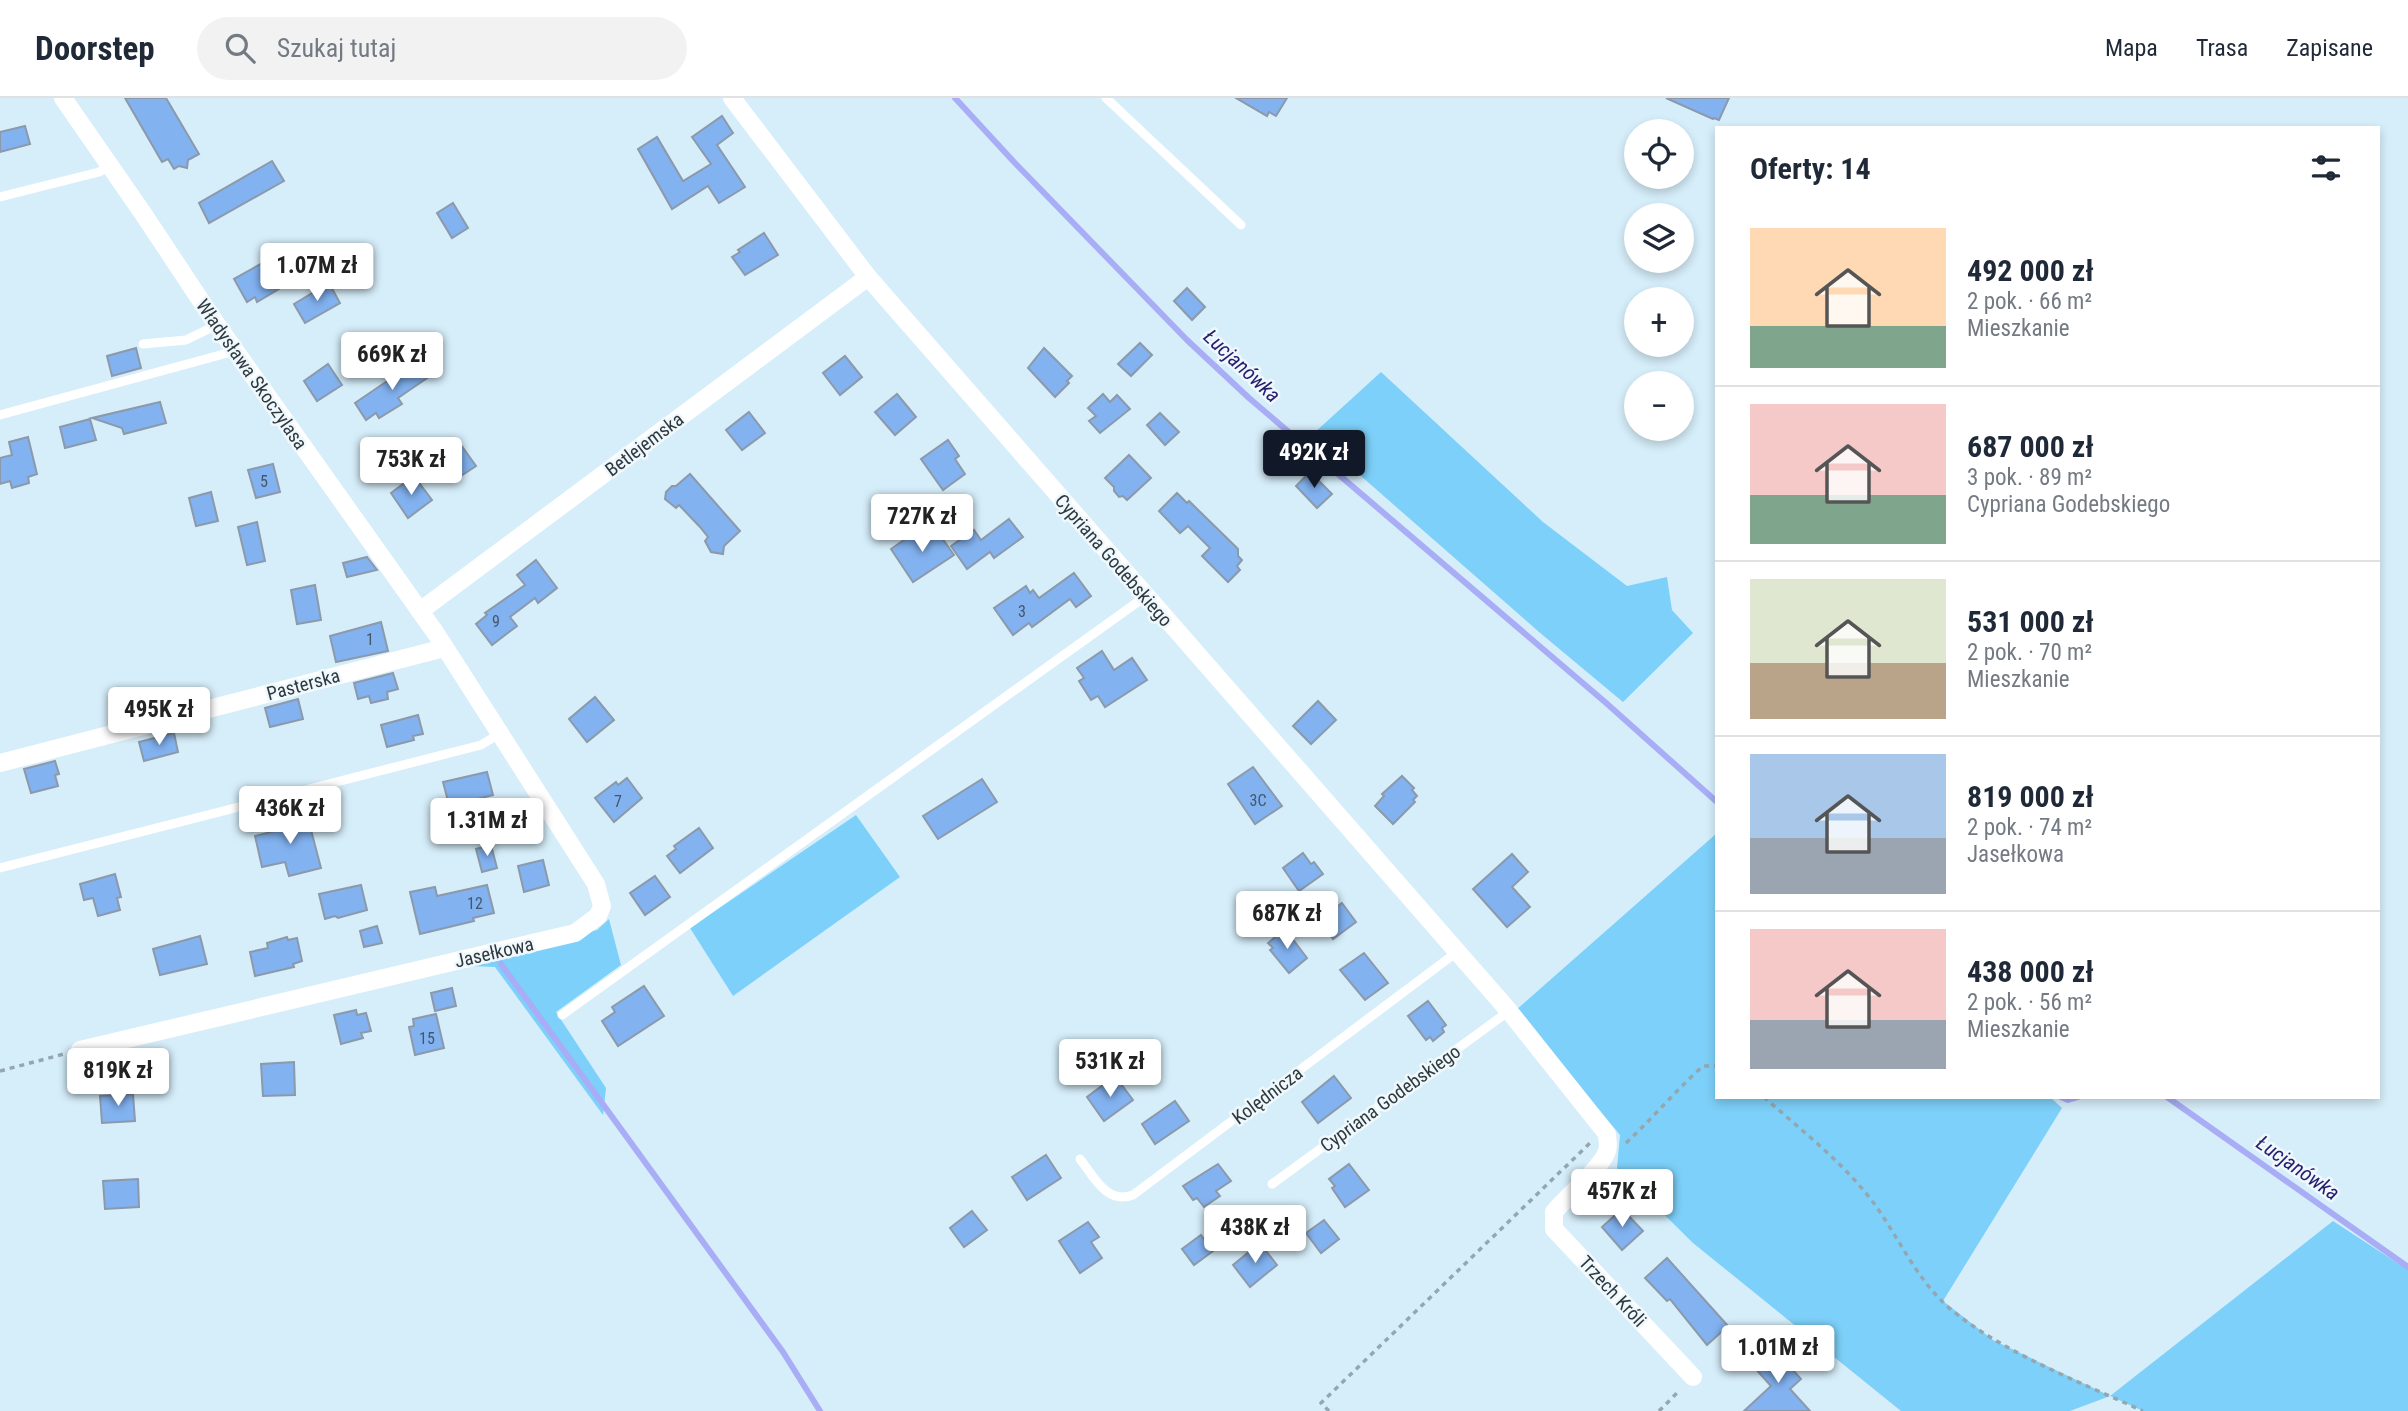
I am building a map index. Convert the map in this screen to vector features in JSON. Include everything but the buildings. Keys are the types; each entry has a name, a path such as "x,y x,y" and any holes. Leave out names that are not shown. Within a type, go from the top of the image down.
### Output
{"street":[{"name":"Władysława Skoczylasa","path":"62,98 217,325 444,648"},
{"name":"Cypriana Godebskiego","path":"732,98 868,277 1509,1011 1606,1138"},
{"name":"Betlejemska","path":"420,611 868,277"},
{"name":"Jasełkowa","path":"80,1050 575,933 598,916 602,906 596,884 444,648"},
{"name":"Pasterska","path":"0,763 444,648"},
{"name":"Trzech Króli","path":"1606,1138 1598,1166 1567,1195 1554,1212 1554,1229 1693,1377"}],"lane":[{"path":"1106,98 1241,225"},
{"path":"0,197 99,172 110,166"},
{"path":"143,344 186,340 217,325"},
{"path":"0,415 235,350"},
{"path":"562,1015 1146,596"},
{"path":"0,869 481,745 499,734"},
{"name":"Kolędnicza","path":"1080,1159 1105,1192 1114,1197 1126,1198 1133,1195 1457,952"},
{"name":"Cypriana Godebskiego","path":"1272,1184 1509,1011"}],"path":[{"path":"0,1070 80,1050"},
{"path":"1329,1411 1321,1403 1606,1138 1626,1143 1703,1066 1715,1066"},
{"path":"1766,1099 1841,1167 1877,1208 1902,1249 1952,1311 1993,1340 2143,1411"},
{"path":"1659,1411 1693,1377"}],"shaded area":[{"path":"1381,372 1543,522 1627,586 1667,577 1672,610 1693,633 1623,702 1313,434"},
{"path":"856,815 900,877 733,996 690,928"},
{"path":"1715,835 1715,1099 2052,1099 2062,1108 1943,1301 1993,1340 2110,1396 2070,1411 1901,1411 1693,1243 1617,1168 1620,1135 1516,1010"},
{"path":"609,919 621,965 556,1012 606,1088 603,1115 495,967 470,966 597,930"},
{"path":"2333,1221 2408,1270 2408,1411 2143,1411 2110,1396"}],"waterway":[{"name":"Łucjanówka","path":"955,98 1187,340 1249,398 1605,702 1715,800"},
{"path":"501,964 783,1352 820,1411"},
{"name":"Łucjanówka","path":"2066,1099 2071,1099"},
{"name":"Łucjanówka","path":"2170,1099 2408,1267"}]}
